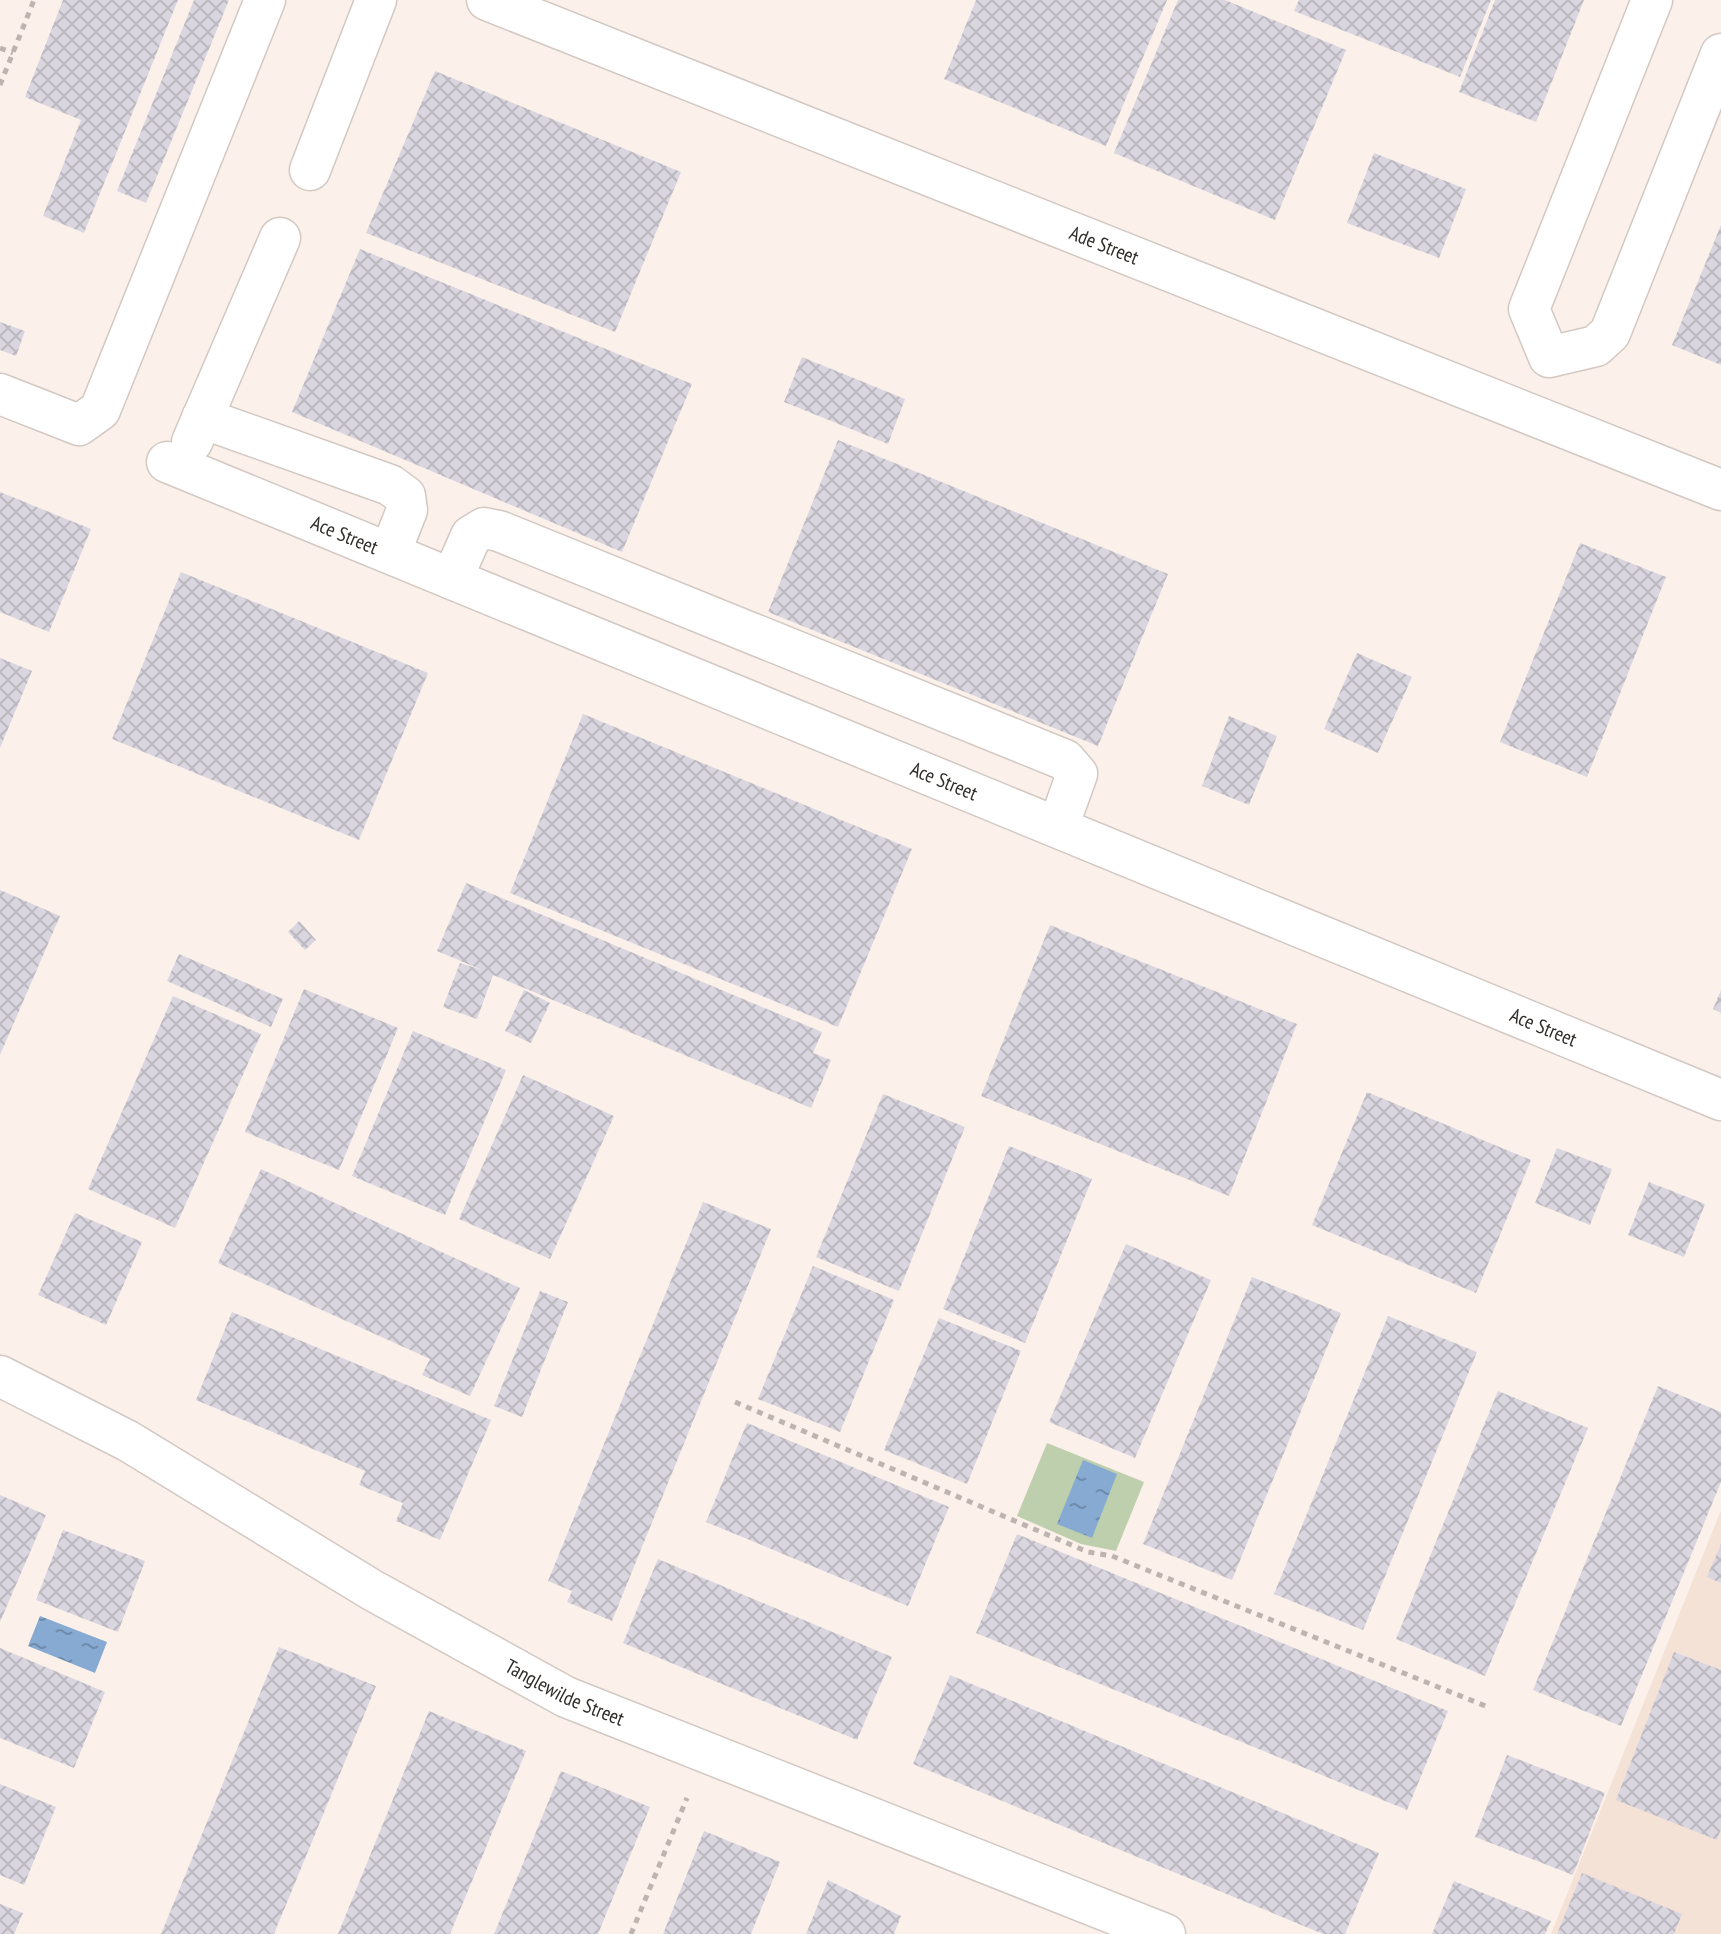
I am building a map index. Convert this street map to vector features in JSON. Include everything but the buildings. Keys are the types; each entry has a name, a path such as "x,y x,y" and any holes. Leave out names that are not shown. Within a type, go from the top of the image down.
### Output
{"street":[{"path":"0,394 79,425 100,410 265,0"},
{"path":"310,170 376,0"},
{"name":"Ade Street","path":"487,0 1721,490"},
{"path":"1527,413 1549,357 1529,309 1652,0"},
{"path":"1549,357 1596,346 1610,333 1721,54"},
{"path":"280,238 202,418 390,485 405,496 407,510 390,553"},
{"name":"Ace Street","path":"202,418 174,465 1721,1100"},
{"path":"452,579 471,536 484,528 1065,760 1077,774 1058,827"},
{"path":"577,630 600,572"},
{"path":"660,664 682,605"},
{"path":"743,698 765,638"},
{"path":"864,748 887,688"},
{"path":"929,775 954,716"},
{"name":"Tanglewilde Street","path":"0,1376 128,1441 372,1590 566,1697 1165,1934"}],"path":[{"path":"0,85 34,0"},
{"path":"0,48 13,53"},
{"path":"735,1402 1088,1552 1112,1556 1488,1707"},
{"path":"631,1934 687,1798"}],"shaded area":[{"path":"1721,1510 1721,1934 1551,1934"}],"green space":[{"path":"1047,1443 1144,1482 1116,1551 1081,1544 1017,1516"}],"water":[{"path":"1083,1460 1117,1474 1092,1538 1057,1524"},
{"path":"40,1616 107,1642 95,1673 28,1646"}]}
